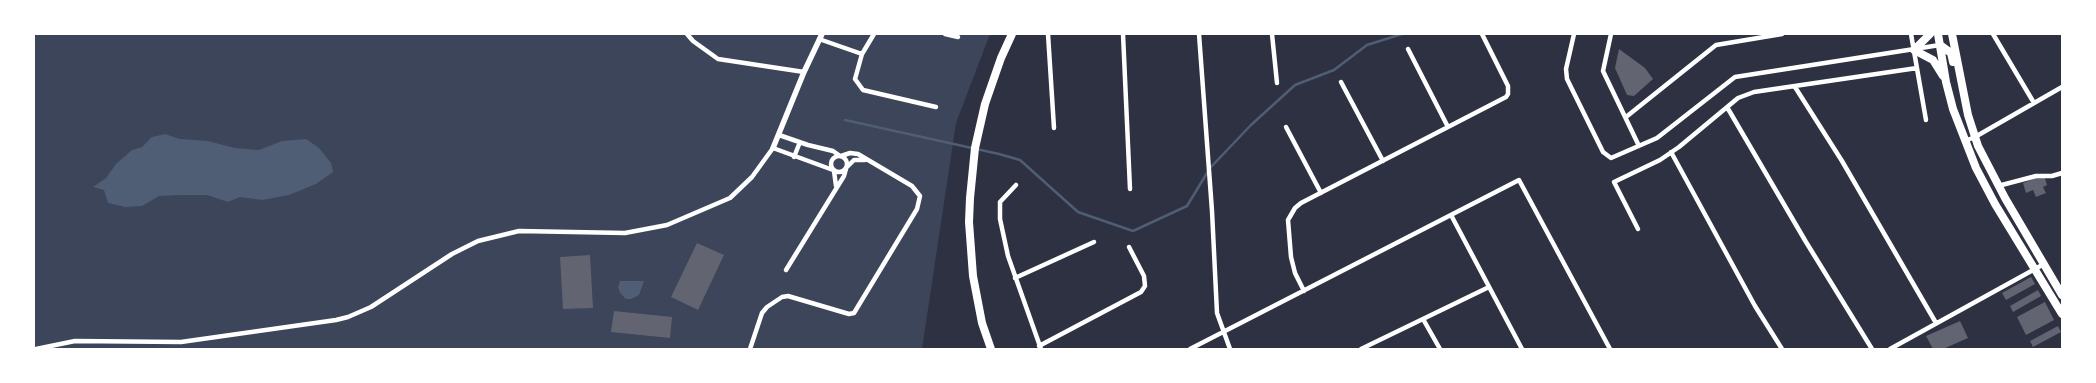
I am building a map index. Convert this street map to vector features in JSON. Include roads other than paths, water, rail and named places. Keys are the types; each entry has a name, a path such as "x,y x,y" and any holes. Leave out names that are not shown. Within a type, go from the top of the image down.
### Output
{"main road":[{"path":"991,349 977,300 970,252 969,222 972,170 980,127 993,79 1012,34"},
{"path":"1930,34 1914,50 1933,60 1946,82"},
{"path":"1938,34 1946,82 1976,168 1995,204 2062,314"},
{"path":"1940,45 1951,34"},
{"path":"1951,34 1966,106 1985,163 2044,264 2060,284 2062,295"},
{"path":"1940,45 1951,53 1962,111 1975,137"}],"street":[{"path":"687,34 693,41 718,59 804,72"},
{"path":"874,34 862,54 855,79 863,90 936,107"},
{"path":"945,34 958,37"},
{"path":"1048,34 1054,128"},
{"path":"1123,34 1130,189"},
{"path":"1199,34 1210,181 1217,313 1222,332 1230,349"},
{"path":"1272,34 1277,83"},
{"path":"1304,291 1292,265 1288,220 1295,208 1506,97 1509,90 1508,86 1482,34"},
{"path":"1574,34 1566,74 1607,157 1614,157 1657,138 1734,77 1940,45"},
{"path":"1611,34 1603,71 1639,146"},
{"path":"1626,117 1716,45 1782,34"},
{"path":"1911,34 1926,120"},
{"path":"1993,34 2034,103"},
{"path":"36,349 75,341 181,342 348,317 371,307 452,254 478,241 519,231 625,233 667,225 730,198 752,177 773,148 820,36 862,54"},
{"path":"1408,50 1448,127"},
{"path":"1638,229 1614,182 1660,160 1744,95 1917,68"},
{"path":"1341,82 1383,161"},
{"path":"1795,87 1842,161 1936,324"},
{"path":"1965,141 2062,87"},
{"path":"1727,107 1801,234 1872,349"},
{"path":"1286,127 1321,193"},
{"path":"779,135 833,151 846,160 844,176 836,186 786,270"},
{"path":"794,157 800,142"},
{"path":"773,148 834,171 842,172 854,160 864,160"},
{"path":"1671,152 1755,306 1782,349"},
{"path":"750,349 762,313 767,307 782,297 788,296 849,314 857,310 917,210 920,200 918,193 912,186 854,154 835,156 831,160 830,165 834,171 836,186"},
{"path":"1998,186 2036,176 2052,176 2062,173"},
{"path":"1190,349 1519,180 1610,349"},
{"path":"1016,185 1002,198 999,207 1005,244 1040,347 1141,292 1144,286 1144,276 1129,247"},
{"path":"1451,215 1522,349"},
{"path":"1015,278 1094,242"},
{"path":"1890,349 2044,264"},
{"path":"1361,349 1489,287"},
{"path":"1423,319 1440,349"}],"waterway":[{"path":"845,120 1020,160 1078,212 1133,231 1187,206 1210,168 1251,125 1295,85 1334,70 1367,45 1402,34"}]}
